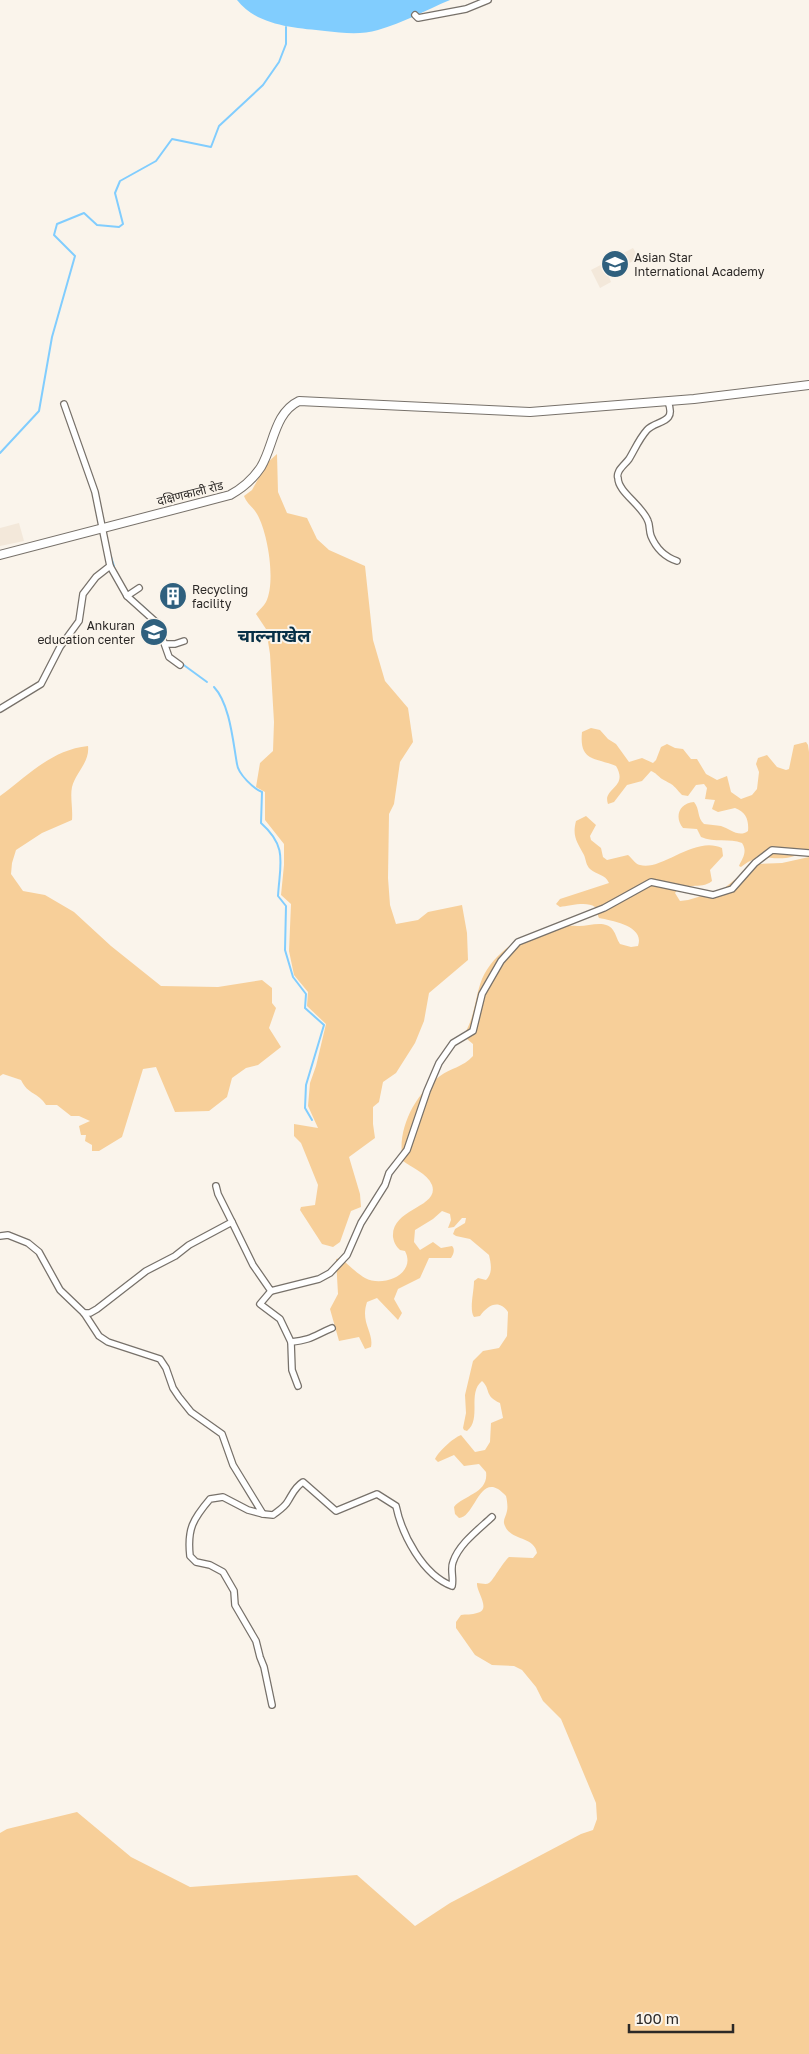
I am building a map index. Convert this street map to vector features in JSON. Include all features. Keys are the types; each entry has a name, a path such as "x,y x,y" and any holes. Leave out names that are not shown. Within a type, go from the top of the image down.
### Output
{"main road":[{"name":"दक्षिणकाली रोड","path":"0,554 102,529 144,516 230,495 238,491 261,466 274,438 280,418 291,405 299,401 520,412 668,402 809,385"}],"street":[{"path":"415,15 418,18 466,9 488,0"},
{"path":"668,402 670,410 668,418 662,423 649,428 644,433 629,459 618,472 618,478 622,491 631,497 648,520 651,535 656,546 667,558 677,560"},
{"path":"64,404 95,492 110,566 126,596 157,623 167,644 169,657 180,664"},
{"path":"0,709 40,684 60,648 79,621 83,594 96,577 110,566"},
{"path":"126,596 137,590"},
{"path":"167,644 184,641"},
{"path":"298,1386 292,1370 291,1342 280,1319 260,1304 271,1291 319,1279 330,1273 347,1255 361,1223 385,1185 389,1173 407,1150 438,1063 453,1043 473,1031 482,994 501,961 518,942 604,908 650,882 713,895 732,889 755,863 772,850 809,853"},
{"path":"216,1186 218,1194 253,1265 271,1291"},
{"path":"84,1313 90,1313 97,1309 146,1271 232,1222"},
{"path":"0,1236 8,1235 28,1243 39,1252 60,1290 84,1313 99,1336 108,1342 160,1359 166,1368 173,1388 191,1412 222,1434 233,1465 263,1514"},
{"path":"291,1342 316,1337 332,1328"},
{"path":"272,1705 256,1641 234,1605 234,1591 223,1572 210,1565 196,1562 190,1556 188,1538 195,1516 210,1499 223,1497 248,1510 273,1516 287,1503 295,1487 303,1482 336,1511 377,1494 396,1506 403,1532 417,1555 443,1582 452,1586 454,1577 452,1564 460,1548 492,1517"}],"shaded area":[{"name":"Asian Star International Academy","path":"633,248 639,258 608,274 611,282 600,288 591,270"},
{"path":"277,454 278,492 287,513 307,518 317,539 329,550 365,566 373,640 385,681 408,708 413,742 400,762 394,804 389,814 388,878 390,905 396,924 418,920 428,912 462,905 467,933 468,960 429,993 424,1021 415,1043 396,1073 383,1082 379,1102 373,1107 375,1138 349,1157 360,1194 361,1207 351,1211 340,1242 333,1247 322,1244 300,1210 301,1207 315,1205 318,1185 301,1143 294,1136 294,1124 318,1128 308,1106 310,1083 326,1024 307,1006 308,992 294,975 289,951 291,904 281,895 284,844 265,820 265,792 256,787 260,763 273,751 274,722 270,654 266,629 256,614 265,604 269,593 270,570 267,545 261,522 244,496 252,490 267,463"},
{"path":"19,523 24,541 0,546 0,528"},
{"path":"591,728 600,730 608,739 616,744 629,762 642,758 653,763 661,747 667,744 683,749 691,759 697,759 706,774 717,780 727,776 731,792 741,799 752,795 757,789 759,772 756,764 758,758 767,755 777,767 789,769 794,745 806,742 809,752 809,850 786,858 763,857 754,859 741,867 739,866 744,852 742,843 711,840 701,837 697,829 683,828 680,824 679,815 685,805 694,802 700,819 704,824 721,826 741,834 748,831 748,823 744,814 735,808 718,812 712,809 715,800 705,799 707,788 704,784 696,785 688,796 682,795 673,786 651,771 642,781 627,785 614,802 608,804 607,799 618,783 619,773 616,766 586,754 583,749 582,732"},
{"path":"88,746 87,757 72,787 72,820 42,833 16,850 11,874 23,891 45,895 74,912 111,946 161,986 218,987 262,980 272,988 272,1003 276,1008 269,1028 281,1047 258,1065 246,1068 232,1078 227,1097 209,1111 175,1112 156,1067 143,1069 122,1137 99,1151 92,1151 92,1145 85,1141 86,1135 81,1135 79,1126 90,1121 79,1116 71,1116 57,1105 46,1105 21,1080 3,1074 0,1076 0,796 52,758 75,748"},
{"path":"586,816 596,825 590,836 591,840 601,848 603,857 607,860 628,855 640,865 649,865 701,846 712,845 722,848 723,856 710,870 712,881 703,885 679,889 675,893 680,901 722,890 749,868 759,864 782,863 809,857 809,2054 0,2054 0,1833 7,1829 77,1812 131,1857 190,1887 357,1875 415,1926 450,1903 581,1834 593,1830 597,1819 596,1803 561,1719 543,1701 536,1687 522,1670 514,1666 492,1665 475,1655 456,1628 456,1622 461,1615 475,1614 483,1608 477,1583 489,1583 509,1557 533,1558 537,1553 532,1544 508,1531 504,1524 507,1513 506,1496 497,1489 490,1487 484,1490 465,1516 459,1518 455,1514 454,1507 484,1485 486,1472 479,1464 464,1466 454,1455 438,1462 435,1459 446,1445 461,1435 475,1452 485,1450 490,1442 491,1423 503,1418 500,1403 492,1398 482,1381 475,1392 474,1420 467,1431 463,1428 466,1413 465,1395 473,1361 483,1351 499,1348 507,1336 508,1312 505,1308 494,1305 486,1309 480,1316 474,1317 473,1314 474,1281 478,1278 486,1280 490,1274 489,1255 470,1239 453,1234 455,1229 465,1223 466,1218 462,1218 454,1227 448,1228 451,1220 450,1214 442,1211 415,1230 414,1242 420,1250 433,1242 441,1248 452,1246 454,1250 451,1258 429,1258 420,1278 398,1289 394,1299 402,1313 398,1320 377,1298 367,1302 365,1316 371,1337 371,1347 365,1349 359,1337 339,1341 330,1309 338,1294 336,1259 341,1258 359,1274 372,1281 389,1280 396,1277 406,1266 405,1251 400,1250 394,1241 394,1227 399,1220 423,1204 433,1193 432,1185 427,1177 403,1161 402,1137 405,1125 415,1103 431,1084 440,1076 465,1063 473,1056 473,1044 467,1039 465,1033 471,1020 482,979 498,956 509,946 535,933 563,926 606,925 613,930 620,944 631,947 638,946 639,939 632,929 619,923 599,918 596,908 592,905 583,904 560,907 556,904 560,899 609,883 603,876 589,867 576,839 576,821"}],"water":[{"path":"237,0 450,0 387,27 372,32 352,33 301,29 277,24 245,9"}],"waterway":[{"path":"0,453 39,411 52,337 75,256 54,235 57,224 84,213 97,225 119,227 123,224 115,193 120,181 156,161 172,139 211,147 219,126 263,85 279,62 286,44 286,27"},
{"path":"111,557 114,566"},
{"path":"132,597 148,611"},
{"path":"181,663 207,682"},
{"path":"214,687 224,703 227,713 238,768 247,781 262,792 261,823 270,832 279,848 281,865 278,896 286,906 285,950 293,977 306,994 305,1008 324,1025 306,1085 305,1108 312,1120"}],"place":[{"name":"Asian Star International Academy","path":"615,264"},
{"name":"Recycling facility","path":"173,596"},
{"name":"Ankuran education center","path":"154,632"}],"district":[{"name":"चाल्नाखेल","path":"274,635"}]}
